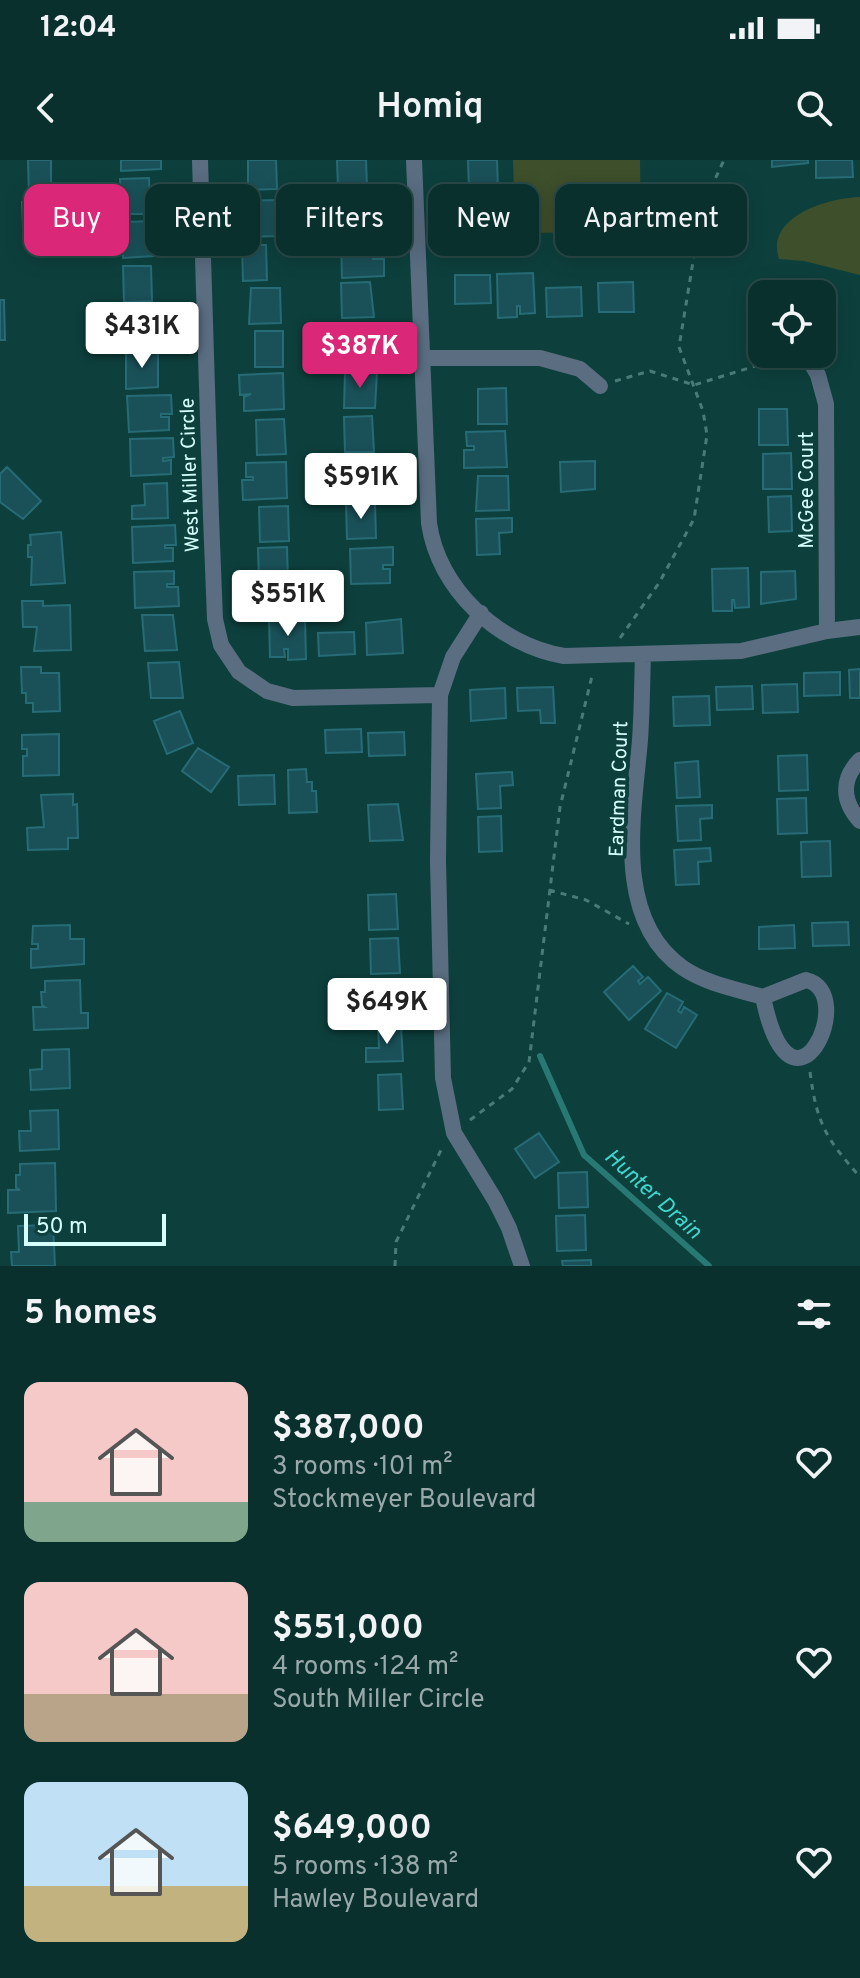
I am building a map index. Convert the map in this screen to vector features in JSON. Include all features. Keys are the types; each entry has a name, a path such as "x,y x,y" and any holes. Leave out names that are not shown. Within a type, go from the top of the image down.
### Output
{"street":[{"name":"West Miller Circle","path":"200,160 211,532 215,619 221,645 239,672 267,691 293,698 440,695"},
{"path":"414,160 431,541 448,580 481,613 510,635 546,653 583,657 741,651 827,631 860,627"},
{"path":"421,358 540,358 580,369 600,386"},
{"name":"McGee Court","path":"814,368 826,404 827,631"},
{"path":"481,613 453,657 440,695 438,831 443,1078 454,1133 495,1200 522,1266"},
{"name":"Eardman Court","path":"643,655 633,826 635,885 649,929 667,954 682,967 705,980 763,997"},
{"path":"860,760 845,784 846,798 860,821"},
{"path":"836,1045 827,1053 808,1057 791,1053 774,1036 763,997 806,980 819,981 841,997"}],"path":[{"path":"395,1266 396,1242 435,1157 454,1133 512,1089 529,1062 560,807 591,680 595,667 638,616 694,519 707,435 703,411 679,347 702,207 724,160"},
{"path":"600,386 650,371 694,385 749,368"},
{"path":"549,890 586,900 623,923 649,929"},
{"path":"808,1057 815,1112 829,1141 860,1177"}],"green space":[{"path":"513,160 640,160 640,184 555,184 555,233 539,233 539,184 514,184"},
{"path":"860,197 860,275 804,261 779,259 777,244 781,232 790,221 816,206"}],"building":[{"path":"28,160 51,160 51,184 29,184"},
{"path":"121,160 161,160 161,169 121,171"},
{"path":"248,160 276,160 276,189 260,190 260,184 248,184"},
{"path":"337,160 366,160 367,184 338,184"},
{"path":"468,160 497,160 498,184 469,184"},
{"path":"772,160 808,160 808,163 772,167"},
{"path":"816,160 852,160 853,177 816,178"},
{"path":"149,178 149,184 145,184 145,214 129,214 129,184 120,184 120,179"},
{"path":"260,200 276,200 276,236 260,236"},
{"path":"145,221 145,256 154,256 123,258 129,256 129,222"},
{"path":"260,245 266,245 267,280 243,281 242,256 260,256"},
{"path":"341,256 384,259 384,276 342,278"},
{"path":"123,266 151,266 152,301 124,302"},
{"path":"533,273 535,313 520,314 520,306 517,306 517,317 498,318 497,274"},
{"path":"455,275 490,275 491,303 455,304"},
{"path":"370,282 374,317 342,318 341,283"},
{"path":"633,282 634,312 599,312 598,283"},
{"path":"581,287 582,316 547,317 546,288"},
{"path":"251,288 280,288 281,323 249,324"},
{"path":"0,300 4,300 5,340 0,340"},
{"path":"169,308 170,327 159,328 167,330 167,344 127,345 125,309"},
{"path":"379,327 380,362 358,363 358,341 344,341 343,328"},
{"path":"255,331 283,331 283,367 255,367"},
{"path":"158,352 158,387 126,389 126,353"},
{"path":"345,372 377,372 375,408 344,408"},
{"path":"283,373 284,409 244,411 244,397 251,394 240,395 239,375"},
{"path":"506,388 507,424 478,424 478,389"},
{"path":"171,395 172,414 161,414 161,417 169,417 169,430 129,432 127,396"},
{"path":"759,409 787,409 788,445 759,445"},
{"path":"372,416 374,452 345,452 344,417"},
{"path":"284,419 286,454 257,455 256,420"},
{"path":"505,431 507,467 464,468 464,450 474,450 474,446 467,446 466,432"},
{"path":"173,438 174,457 163,458 163,461 171,460 171,474 131,476 130,439"},
{"path":"791,453 792,489 763,489 763,454"},
{"path":"390,459 391,476 380,477 380,480 387,480 388,495 349,496 348,460"},
{"path":"595,461 595,489 561,492 560,462"},
{"path":"286,462 287,498 243,500 242,480 253,480 253,477 246,477 246,463"},
{"path":"7,467 41,501 23,519 0,502 0,474"},
{"path":"478,476 508,476 509,510 476,511"},
{"path":"167,483 168,518 132,519 132,506 145,505 144,484"},
{"path":"791,496 792,531 769,532 768,497"},
{"path":"346,503 375,503 376,538 347,539"},
{"path":"288,506 289,541 260,542 259,507"},
{"path":"512,518 512,532 499,533 500,554 477,555 476,519"},
{"path":"175,525 176,545 165,545 165,548 173,548 173,561 133,563 132,527"},
{"path":"61,532 65,583 31,585 32,557 28,557 30,535"},
{"path":"287,547 288,582 259,583 258,548"},
{"path":"393,547 393,565 383,565 383,569 390,569 390,583 351,584 350,549"},
{"path":"748,568 749,607 735,608 732,600 732,611 713,611 712,569"},
{"path":"174,571 174,584 167,584 167,587 178,587 179,606 135,608 134,572"},
{"path":"795,571 796,599 761,604 761,572"},
{"path":"22,601 43,601 43,606 70,605 71,650 34,651 37,627 23,627"},
{"path":"142,615 173,615 177,650 145,651"},
{"path":"305,617 306,659 288,660 288,649 284,649 285,657 270,657 269,618"},
{"path":"401,619 403,653 367,655 366,623"},
{"path":"354,632 355,654 319,656 318,633"},
{"path":"179,662 183,698 151,698 148,663"},
{"path":"21,667 41,667 41,673 59,673 60,711 33,712 33,703 26,703 26,693 22,693"},
{"path":"860,669 860,698 850,698 849,670"},
{"path":"840,672 840,695 804,696 804,673"},
{"path":"797,684 798,712 763,713 762,685"},
{"path":"752,686 753,709 717,710 716,687"},
{"path":"553,687 555,723 541,723 540,710 518,711 517,688"},
{"path":"505,688 506,718 471,721 470,690"},
{"path":"709,696 710,725 674,726 673,697"},
{"path":"180,711 193,743 167,754 154,721"},
{"path":"361,729 362,752 326,753 325,730"},
{"path":"404,732 405,755 369,756 368,733"},
{"path":"59,734 59,775 23,776 23,756 27,756 27,749 22,749 22,735"},
{"path":"198,748 229,767 211,792 182,771"},
{"path":"807,755 808,790 779,791 778,756"},
{"path":"698,761 700,797 677,798 675,763"},
{"path":"306,769 307,782 312,782 312,791 316,791 317,812 289,813 288,770"},
{"path":"512,772 513,785 500,786 501,808 478,809 476,774"},
{"path":"274,775 275,804 239,805 238,776"},
{"path":"73,794 73,805 77,804 78,838 68,838 68,849 28,850 27,828 44,827 41,795"},
{"path":"806,798 807,833 778,834 777,799"},
{"path":"398,804 403,840 370,841 368,805"},
{"path":"712,805 712,818 700,819 701,840 678,841 676,806"},
{"path":"501,816 502,851 479,852 478,817"},
{"path":"830,841 831,876 802,877 801,842"},
{"path":"710,848 711,861 698,862 699,884 676,885 674,850"},
{"path":"396,894 398,929 369,930 368,895"},
{"path":"848,922 849,945 813,946 812,923"},
{"path":"70,925 70,939 84,939 84,964 31,968 31,949 38,949 38,944 32,944 33,926"},
{"path":"794,925 795,948 759,949 759,927"},
{"path":"398,938 400,973 371,974 370,939"},
{"path":"633,966 643,977 638,981 640,984 648,977 661,991 629,1020 604,992"},
{"path":"80,980 81,1013 88,1013 88,1028 34,1030 33,1007 45,1007 41,992 45,992 45,981"},
{"path":"400,981 401,1016 373,1017 371,982"},
{"path":"667,993 683,1002 678,1011 681,1013 684,1007 697,1015 676,1048 645,1029"},
{"path":"401,1025 403,1061 366,1062 366,1048 379,1048 378,1026"},
{"path":"69,1049 70,1088 31,1090 30,1070 42,1069 42,1050"},
{"path":"401,1074 403,1109 379,1110 378,1075"},
{"path":"58,1110 59,1149 20,1151 19,1131 31,1131 30,1111"},
{"path":"539,1133 559,1162 535,1178 515,1149"},
{"path":"55,1163 56,1211 8,1213 8,1190 20,1190 16,1188 16,1175 20,1175 20,1164"},
{"path":"587,1172 588,1207 559,1208 558,1173"},
{"path":"585,1215 586,1250 557,1251 556,1216"},
{"path":"53,1225 55,1266 12,1266 11,1252 19,1252 18,1226"},
{"path":"591,1260 591,1266 563,1266 562,1261"}],"waterway":[{"name":"Hunter Drain","path":"540,1056 584,1155 709,1266"}]}
